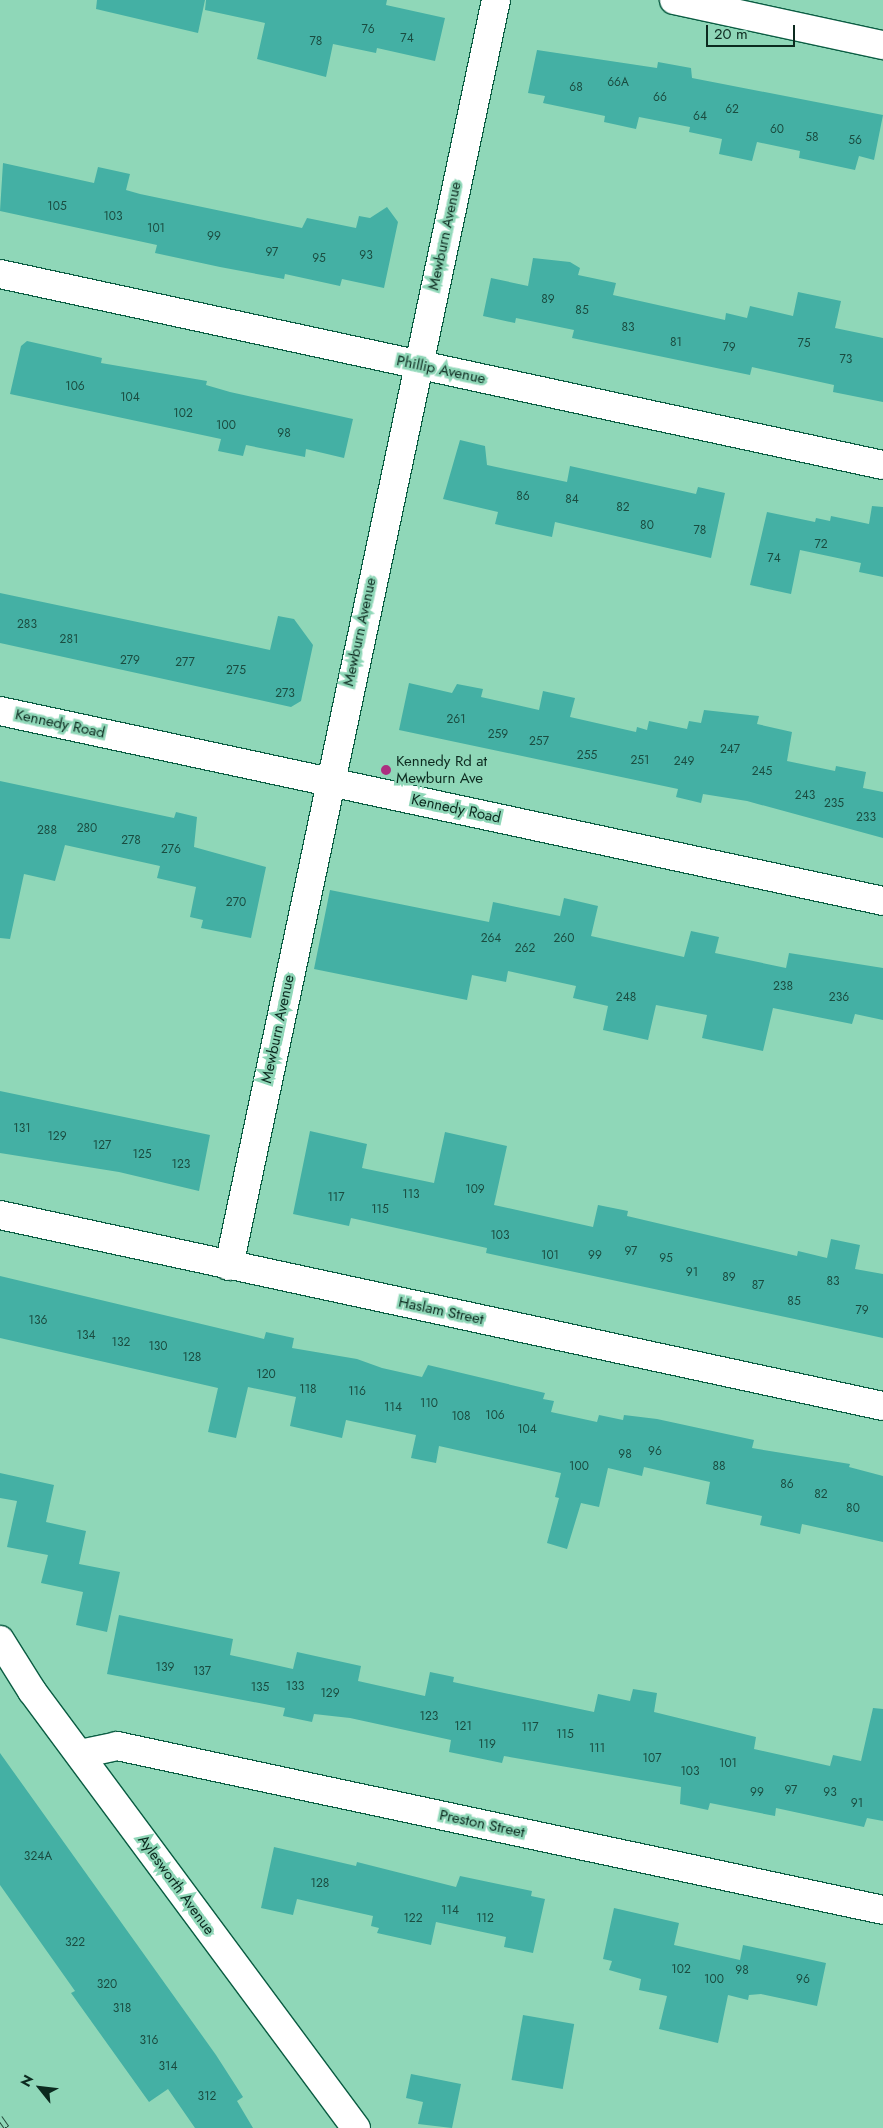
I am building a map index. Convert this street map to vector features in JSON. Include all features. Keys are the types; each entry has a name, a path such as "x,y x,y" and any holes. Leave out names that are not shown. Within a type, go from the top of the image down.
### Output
{"street":[{"name":"Mewburn Avenue","path":"229,1266 328,782 496,0"},
{"path":"674,0 883,45"},
{"name":"Phillip Avenue","path":"0,274 883,465"},
{"name":"Kennedy Road","path":"0,711 883,901"},
{"name":"Haslam Street","path":"0,1215 883,1406"},
{"name":"Aylesworth Avenue","path":"0,1640 32,1692 80,1754 356,2128"},
{"name":"Preston Street","path":"80,1754 117,1746 883,1910"}],"building":[{"path":"97,0 205,0 198,33 96,9"},
{"path":"206,0 387,0 386,5 445,18 435,61 377,48 376,53 333,44 326,77 257,59 265,23 205,10"},
{"path":"537,50 657,68 658,62 691,68 692,78 883,115 874,160 859,156 855,170 799,158 800,151 757,142 752,161 719,154 722,139 689,132 690,127 639,117 636,129 604,122 605,116 543,103 545,96 528,93"},
{"path":"3,163 94,183 98,167 130,174 126,190 302,228 307,218 356,228 359,216 370,218 387,207 398,222 384,288 342,279 340,286 285,274 284,279 220,267 155,253 157,245 0,211"},
{"path":"533,258 570,262 580,268 578,275 616,283 613,295 725,320 726,313 747,318 750,306 793,316 798,292 841,301 835,328 883,338 883,402 833,392 834,385 752,367 750,375 572,338 574,330 516,318 515,323 483,316 491,278 528,286"},
{"path":"27,341 102,358 101,363 207,381 206,385 230,392 353,419 344,458 306,449 305,457 246,445 243,456 218,451 221,439 10,394 21,346"},
{"path":"460,440 485,446 487,465 567,482 570,466 696,494 698,487 725,493 711,558 555,522 552,537 495,524 498,512 443,499"},
{"path":"872,506 883,507 883,577 859,572 861,563 800,550 791,594 750,585 767,512 815,522 816,518 830,521 831,516 869,524"},
{"path":"0,593 270,650 278,616 294,619 313,645 301,701 291,707 0,643"},
{"path":"409,683 452,693 457,684 483,689 481,697 539,710 543,691 575,698 570,717 636,732 637,727 647,730 649,721 687,729 689,721 701,723 704,710 759,716 757,724 792,732 787,761 835,771 836,766 866,772 863,788 883,792 883,838 747,801 703,794 701,803 676,797 678,789 399,730"},
{"path":"0,781 174,818 176,812 197,817 194,847 266,867 251,938 201,928 203,920 190,917 196,887 157,878 160,866 65,845 55,881 24,874 10,939 0,938"},
{"path":"330,890 489,922 493,902 560,916 564,898 598,906 591,936 684,957 691,931 719,937 715,953 786,968 789,953 883,968 883,1020 855,1014 852,1024 773,1008 763,1051 702,1038 707,1015 656,1005 648,1040 603,1030 608,1006 573,998 576,986 508,971 506,982 472,975 467,1000 314,969"},
{"path":"0,1091 210,1135 199,1191 119,1172 0,1153"},
{"path":"310,1131 367,1144 362,1168 434,1183 445,1132 507,1146 494,1205 593,1227 598,1205 628,1211 627,1216 797,1256 798,1251 827,1258 831,1239 860,1245 855,1269 883,1274 883,1338 486,1253 487,1248 351,1218 349,1226 293,1214"},
{"path":"0,1276 264,1339 266,1332 294,1338 292,1348 357,1359 382,1368 422,1377 428,1365 545,1393 543,1399 554,1401 551,1412 597,1422 599,1415 623,1420 624,1415 657,1419 754,1440 752,1448 850,1464 849,1467 883,1476 883,1542 802,1524 800,1534 760,1525 762,1516 706,1504 710,1482 644,1467 642,1476 608,1468 599,1507 581,1503 567,1549 547,1543 559,1498 555,1497 561,1473 439,1446 436,1463 411,1458 416,1435 346,1420 342,1438 290,1426 296,1397 248,1387 236,1438 208,1432 218,1388 0,1338"},
{"path":"0,1473 54,1485 46,1522 86,1531 79,1564 120,1572 107,1632 76,1625 83,1592 41,1583 48,1555 7,1547 17,1501 0,1498"},
{"path":"119,1615 233,1639 230,1655 293,1669 297,1652 361,1666 358,1681 425,1696 430,1672 454,1677 453,1682 594,1712 598,1694 630,1701 633,1689 657,1693 654,1712 756,1737 754,1749 830,1766 833,1755 861,1761 873,1708 883,1709 883,1821 867,1818 864,1827 776,1808 775,1816 710,1803 708,1810 680,1804 681,1787 504,1756 502,1763 449,1752 451,1740 350,1718 314,1714 312,1722 283,1716 285,1708 107,1674"},
{"path":"0,1753 216,2055 243,2097 237,2101 253,2128 195,2128 168,2089 149,2102 71,1993 75,1991 0,1885"},
{"path":"274,1847 356,1866 357,1862 456,1887 460,1876 532,1891 531,1896 545,1899 533,1953 504,1947 506,1937 436,1922 431,1945 377,1933 379,1928 371,1926 373,1916 297,1899 293,1915 261,1908"},
{"path":"614,1908 679,1923 674,1945 740,1960 743,1945 826,1963 817,2006 761,1994 749,1995 748,2000 728,1995 718,2043 659,2029 667,1996 639,1990 641,1979 609,1970 612,1961 603,1959"},
{"path":"523,2015 574,2024 563,2089 512,2080"},
{"path":"411,2074 461,2084 452,2128 418,2124 423,2102 406,2098"}],"railway":[{"path":"0,2118 7,2128"}],"place":[{"name":"Kennedy Rd at Mewburn Ave","path":"386,770"}]}
